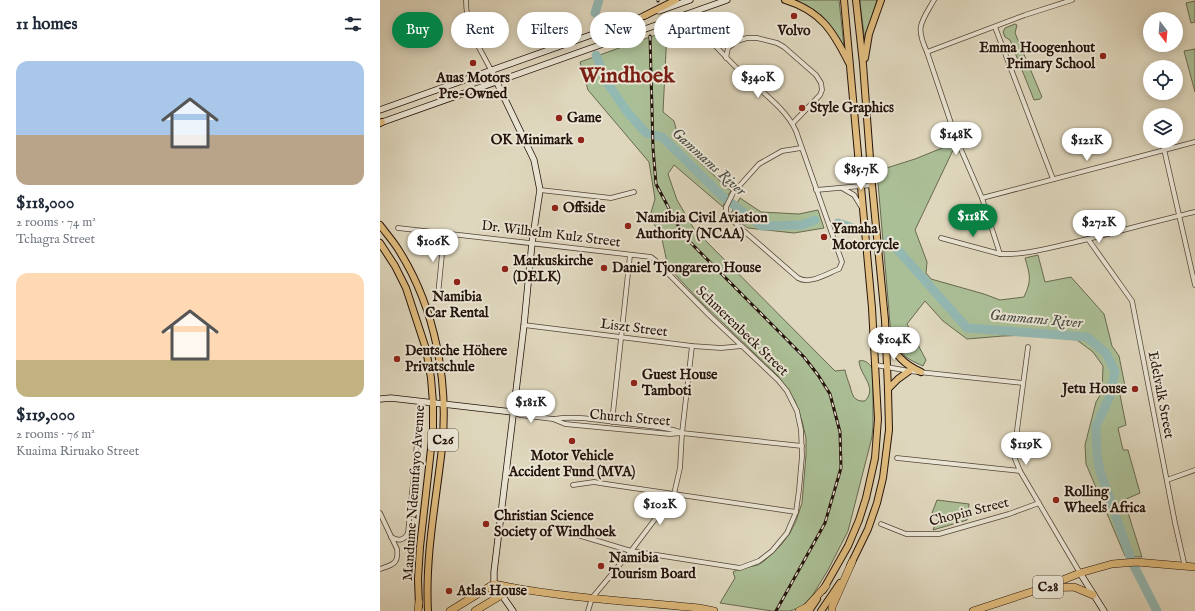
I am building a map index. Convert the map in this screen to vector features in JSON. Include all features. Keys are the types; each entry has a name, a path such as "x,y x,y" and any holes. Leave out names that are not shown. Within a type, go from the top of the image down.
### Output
{"highway":[{"path":"832,611 832,607 852,562"},
{"name":"C28","path":"975,611 1040,589 1080,573 1122,562 1195,567"},
{"path":"450,611 494,584 513,588 592,598 660,604 714,611"},
{"path":"799,611 807,606 826,586"},
{"path":"1040,589 1074,587 1093,595"},
{"path":"475,611 513,588"},
{"path":"418,611 419,602"},
{"path":"660,604 684,611"}],"main road":[{"path":"646,15 676,0"},
{"path":"785,0 804,7 818,16 836,37 850,66"},
{"path":"810,611 848,546 858,520 872,475 878,419 876,365 864,212 844,0"},
{"path":"821,611 852,562 868,529 877,503 883,478 889,430 886,335 872,185 864,64 856,0"},
{"path":"864,64 869,34 881,0"},
{"name":"Mandume Ndemufayo Avenue","path":"380,225 398,250 416,283 427,309 437,348 442,380 444,404 442,446 431,534 428,570 428,611"},
{"name":"Mandume Ndemufayo Avenue","path":"380,242 395,266 406,288 429,363 433,403 433,431 420,547 418,579 419,602"},
{"path":"886,335 895,353 901,360 921,372"},
{"path":"888,389 909,371"}],"street":[{"path":"466,0 466,14 470,29 534,160 540,190 532,243 524,325 494,572 494,584 514,611"},
{"path":"646,15 690,0"},
{"path":"381,123 727,0"},
{"path":"934,0 922,20 919,30 921,40 927,52 956,138 982,198 1000,254"},
{"path":"927,52 1072,0"},
{"path":"994,27 1053,179"},
{"path":"380,110 590,35"},
{"path":"726,58 728,48 737,41 747,38 766,40 784,46 816,75 821,83 822,90 820,95 792,123"},
{"path":"717,48 783,111 792,123 801,148 816,190 842,264 839,269 810,280 798,278 737,225 726,213 727,202 733,193 759,164 782,151 801,148"},
{"path":"982,198 1195,142"},
{"path":"1164,149 1195,285"},
{"path":"816,190 872,185"},
{"path":"841,188 854,195 864,212"},
{"path":"540,190 611,198 634,192"},
{"path":"941,238 1000,254 1032,252 1195,212"},
{"name":"Dr. Wilhelm Kulz Street","path":"398,228 630,255"},
{"path":"438,295 444,234"},
{"name":"Edelvalk Street","path":"1088,239 1132,301 1175,523 1185,567"},
{"path":"612,422 630,255"},
{"name":"Schmerenbeck Street","path":"630,255 651,257 656,261 709,315 769,370 787,391 796,411 801,430 802,446 796,512 787,533 772,551 759,561 740,568 631,551"},
{"name":"Liszt Street","path":"524,325 692,346 721,348 742,346"},
{"path":"588,611 592,598 631,551 674,494 680,468 682,433 692,346"},
{"path":"1028,347 1014,453 1015,459 1020,471 1039,504 1104,611"},
{"path":"876,365 909,371 1023,383"},
{"name":"Church Street","path":"380,399 391,398 444,404 513,412 520,415 553,419 566,417 612,422 670,429 682,433"},
{"name":"Church Street","path":"553,419 565,424 670,434 682,433 802,446"},
{"path":"391,536 398,540 406,537 408,533 418,432"},
{"path":"898,458 1020,471"},
{"path":"1167,480 1195,470"},
{"path":"573,485 594,482 796,512"},
{"name":"Chopin Street","path":"881,524 906,534 939,534 1039,504"},
{"path":"380,514 397,549 397,559 394,563 380,569"},
{"path":"562,530 631,551"}],"green space":[{"path":"790,0 839,0 844,47 832,29"},
{"path":"860,0 877,0 865,42 860,3"},
{"path":"1195,1 1195,22 1191,23 1186,3"},
{"path":"1015,24 1017,25 1015,33 1042,97 1040,99 1034,100 1010,40 1005,37 1003,32 1005,28"},
{"path":"654,36 654,48 666,48 663,112 674,121 680,144 731,191 726,198 723,207 674,165 668,174 677,200 694,229 835,371 845,370 853,395 856,399 865,401 869,396 870,391 859,361 866,362 873,369 872,437 848,531 828,570 811,598 801,607 790,611 772,611 720,603 735,578 733,572 739,569 758,565 764,561 781,545 790,533 796,521 802,503 806,438 795,401 778,376 703,304 668,267 662,239 650,216 655,199 649,162 588,90 580,62 619,48 646,48 646,38"},
{"path":"1195,49 1195,92 1184,51"},
{"path":"952,144 954,148 915,230 927,262 926,273 931,279 1000,300 1024,297 1029,282 1025,258 1038,255 1045,282 1071,277 1104,314 1112,346 1119,356 1125,386 1119,390 1126,425 1118,428 1123,450 1128,450 1140,493 1124,500 1142,557 1125,556 1086,464 1085,445 1096,402 1102,392 1103,366 1093,352 1077,340 1032,335 967,339 943,321 925,301 907,324 926,360 923,366 907,358 891,335 877,171 915,159"},
{"path":"740,198 761,212 799,214 818,210 824,228 794,233 748,228 731,213"},
{"path":"937,500 969,504 967,520 933,530 939,515 932,513"}],"waterway":[{"name":"Gammams River","path":"595,12 599,0"},
{"name":"Gammams River","path":"596,55 606,81 628,113 646,133 662,137 721,195 761,226 802,225 815,220"},
{"name":"Gammams River","path":"838,223 859,230"},
{"name":"Gammams River","path":"889,240 967,328 1087,337 1106,353 1115,372 1110,396 1096,426 1097,453 1100,471 1132,562 1157,611"}],"railway":[{"path":"650,36 653,148 656,184 683,235 804,357 818,375 830,394 840,432 841,468 825,523 776,611"}],"place":[{"name":"Volvo","path":"794,16"},
{"name":"Emma Hoogenhout Primary School","path":"1103,56"},
{"name":"Auas Motors Pre-Owned","path":"473,63"},
{"name":"Style Graphics","path":"802,108"},
{"name":"Game","path":"559,118"},
{"name":"OK Minimark","path":"581,140"},
{"name":"Offside","path":"555,208"},
{"name":"Namibia Civil Aviation Authority (NCAA)","path":"628,226"},
{"name":"Yamaha Motorcycle","path":"824,237"},
{"name":"Daniel Tjongarero House","path":"604,268"},
{"name":"Markuskirche (DELK)","path":"505,269"},
{"name":"Namibia Car Rental","path":"457,282"},
{"name":"Deutsche Höhere Privatschule","path":"397,359"},
{"name":"Guest House Tamboti","path":"634,383"},
{"name":"Jetu House","path":"1135,389"},
{"name":"Motor Vehicle Accident Fund (MVA)","path":"572,441"},
{"name":"Rolling Wheels Africa","path":"1056,500"},
{"name":"Christian Science Society of Windhoek","path":"486,524"},
{"name":"Namibia Tourism Board","path":"601,566"},
{"name":"Atlas House","path":"449,591"}],"district":[{"name":"Windhoek","path":"627,76"}]}
